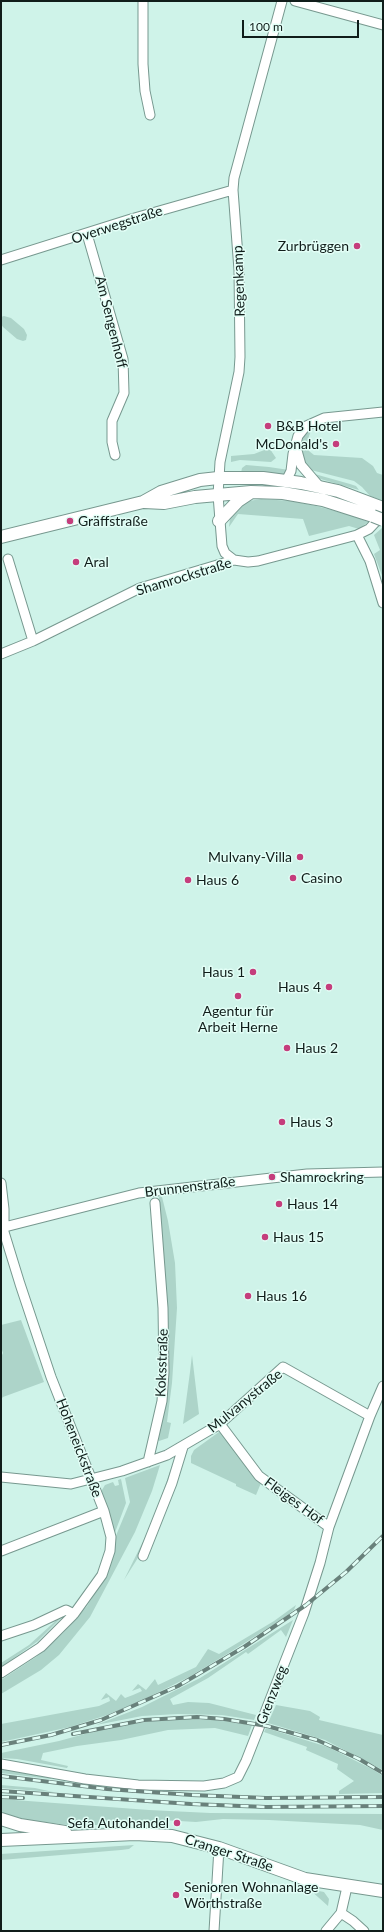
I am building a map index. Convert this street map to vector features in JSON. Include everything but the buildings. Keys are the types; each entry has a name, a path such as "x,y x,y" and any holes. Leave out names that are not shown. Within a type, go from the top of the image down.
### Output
{"main road":[{"path":"1,537 143,502 161,492 192,482 218,478 263,478 319,486 381,513"},
{"path":"143,502 164,503 251,492 283,493 315,498 381,513"},
{"path":"219,521 238,500 251,492"},
{"path":"1,1819 20,1825 66,1832 73,1837"},
{"name":"Cranger Straße","path":"1,1840 156,1834 180,1837 219,1848 305,1879 347,1887 383,1891"}],"street":[{"path":"143,1 143,64 145,91 150,115"},
{"name":"Regenkamp","path":"234,560 224,550 221,541 218,478 239,372 240,356 239,270 233,190 234,178 282,1"},
{"path":"295,1 383,25"},
{"name":"Overwegstraße","path":"1,260 131,219 233,190"},
{"name":"Am Sengenhoff","path":"87,234 123,359 124,393 112,421 111,437 114,455"},
{"path":"286,481 291,471 293,454 301,431 314,421 381,411"},
{"path":"296,446 301,465 319,486"},
{"name":"Shamrockstraße","path":"1,654 33,641 140,588 234,560 248,562 258,561 357,535 369,529 381,513"},
{"path":"357,535 370,561 382,598"},
{"path":"8,560 33,641"},
{"name":"Brunnenstraße","path":"2,1228 139,1193 307,1174 383,1172"},
{"name":"Hoheneickstraße","path":"1,1183 4,1209 2,1228 51,1377 104,1512 111,1537 107,1564 102,1575 74,1614 41,1647 1,1673"},
{"name":"Koksstraße","path":"148,1462 162,1401 164,1372 163,1308 155,1203"},
{"name":"Mulvanystraße","path":"148,1462 183,1446 220,1424 283,1367 370,1416"},
{"name":"Grenzweg","path":"1,1764 138,1785 204,1786 218,1785 234,1780 241,1773 304,1613 320,1563 329,1527 370,1416 383,1386"},
{"name":"Fleiges Hof","path":"220,1424 259,1476 329,1527"},
{"path":"143,1556 170,1489 183,1446"},
{"path":"1,1477 71,1484 91,1480 148,1462"},
{"path":"1,1551 104,1512"},
{"path":"1,1636 34,1625 66,1610 74,1614"},
{"path":"214,1931 219,1848"},
{"path":"326,1931 341,1913 347,1887"},
{"path":"341,1913 364,1931"}],"green space":[{"path":"4,316 11,318 24,329 27,335 26,340 23,341 17,339 3,327 1,324 1,317"},
{"path":"309,429 311,431 308,445 309,451 314,455 362,458 373,466 377,473 383,475 383,501 370,496 354,481 307,469 300,448 304,436"},
{"path":"270,449 276,458 271,462 240,460 231,462 231,456 254,454"},
{"path":"246,465 289,470 284,475 241,473 242,468"},
{"path":"311,473 356,486 359,490 317,478"},
{"path":"261,499 292,501 316,506 351,515 368,522 359,529 349,526 309,536 303,519 238,514 229,527 230,518 236,509 249,501"},
{"path":"382,528 383,578 374,554 380,550 374,535"},
{"path":"159,1197 162,1197 168,1221 175,1263 177,1308 172,1383 167,1422 171,1423 168,1438 159,1441 161,1420"},
{"path":"21,1320 44,1382 1,1399 1,1357 3,1353 1,1347 1,1325"},
{"path":"192,1355 199,1414 183,1424 190,1372"},
{"path":"219,1432 227,1437 261,1483 256,1495 191,1463 191,1456 194,1450"},
{"path":"174,1460 176,1464 141,1553 124,1580 152,1523"},
{"path":"160,1465 152,1491 135,1532 90,1617 59,1655 41,1670 1,1694 1,1680 36,1657 63,1633 87,1606 105,1578 115,1538 130,1502 125,1478"},
{"path":"121,1479 126,1503 114,1535 111,1520 102,1496 102,1490 105,1485 113,1482 115,1486 119,1485 118,1480"},
{"path":"296,1605 294,1610 281,1620 232,1651 189,1677 141,1701 107,1715 70,1727 1,1742 1,1724 99,1706 110,1701 109,1697 101,1700 106,1693 116,1701 121,1694 125,1698 142,1691 140,1688 132,1691 138,1684 146,1690 155,1679 158,1685 196,1667 208,1649 219,1654 274,1621"},
{"path":"62,1615 62,1617 38,1641 1,1667 1,1663 29,1645"},
{"path":"293,1620 286,1637 281,1630 248,1654 246,1652 208,1678 170,1699 173,1705 188,1702 209,1703 256,1715 254,1720 222,1715 178,1714 142,1716 96,1725 142,1707 200,1678"},
{"path":"276,1705 310,1711 320,1717 319,1720 383,1735 383,1770 325,1740 268,1723"},
{"path":"188,1719 216,1720 252,1725 248,1736 215,1728 168,1730 121,1740 77,1746 43,1753 41,1760 68,1766 67,1768 17,1759 1,1758 1,1753 59,1741 103,1729 151,1721"},
{"path":"266,1728 328,1747 372,1769 383,1776 383,1793 339,1794 339,1791 354,1781 337,1769 338,1764 306,1750 307,1747 264,1732"},
{"path":"1,1768 53,1776 51,1779 1,1773"},
{"path":"1,1785 35,1788 53,1792 1,1788"},
{"path":"1,1799 210,1813 383,1814 383,1830 360,1825 223,1819 196,1822 163,1820 162,1824 133,1823 77,1826 28,1820 5,1814 1,1811"},
{"path":"134,1845 129,1849 121,1850 1,1860 1,1854"},
{"path":"309,1889 324,1892 329,1899 328,1906"}],"railway":[{"path":"1,1745 51,1735 101,1720 178,1686 244,1647 306,1605 346,1572 383,1536"},
{"path":"73,1734 144,1720 197,1717 224,1719 267,1726 317,1740 359,1759 383,1773"},
{"path":"1,1776 107,1789 192,1795 266,1798 383,1797"},
{"path":"1,1791 191,1804 266,1807 383,1806"},
{"path":"1,1797 23,1798"}],"place":[{"name":"Zurbrüggen","path":"357,246"},
{"name":"B&B Hotel","path":"268,426"},
{"name":"McDonald's","path":"336,444"},
{"name":"Gräffstraße","path":"70,521"},
{"name":"Aral","path":"76,562"},
{"name":"Mulvany-Villa","path":"300,857"},
{"name":"Casino","path":"293,878"},
{"name":"Haus 6","path":"188,880"},
{"name":"Haus 1","path":"253,972"},
{"name":"Haus 4","path":"329,987"},
{"name":"Agentur für Arbeit Herne","path":"238,996"},
{"name":"Haus 2","path":"287,1048"},
{"name":"Haus 3","path":"282,1122"},
{"name":"Shamrockring","path":"272,1177"},
{"name":"Haus 14","path":"279,1204"},
{"name":"Haus 15","path":"265,1237"},
{"name":"Haus 16","path":"248,1296"},
{"name":"Sefa Autohandel","path":"177,1823"},
{"name":"Senioren Wohnanlage Wörthstraße","path":"176,1895"}]}
